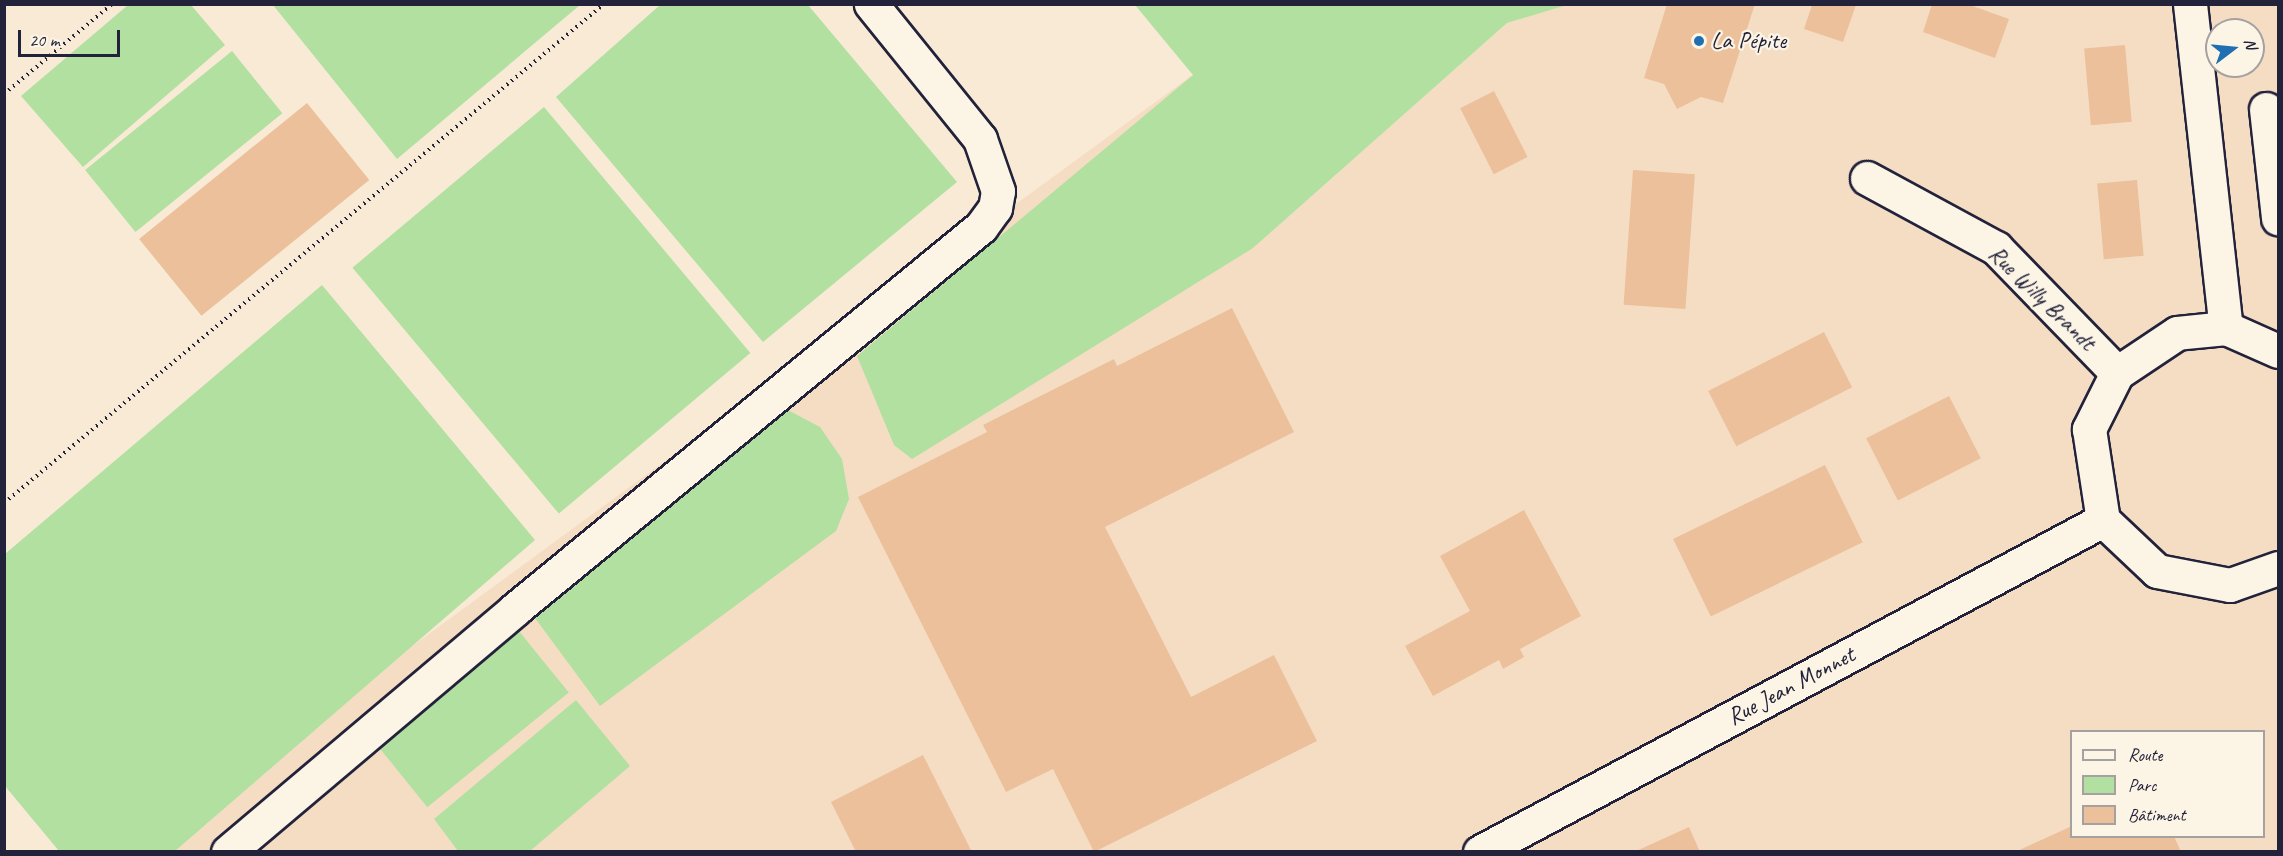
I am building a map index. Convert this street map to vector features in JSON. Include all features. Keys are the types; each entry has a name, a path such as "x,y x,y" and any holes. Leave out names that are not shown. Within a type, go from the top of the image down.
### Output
{"street":[{"path":"228,852 514,610 981,227 995,208 998,191 980,138 871,4"},
{"path":"2190,4 2226,328"},
{"path":"2265,109 2278,218"},
{"name":"Rue Willy Brandt","path":"1867,178 1996,248 2117,373"},
{"path":"2278,351 2226,328 2177,333 2117,373 2089,429 2103,520 2157,571 2230,585 2278,572"},
{"name":"Rue Jean Monnet","path":"1480,852 2103,520"}],"path":[{"path":"4,94 112,4"},
{"path":"4,504 604,4"}],"shaded area":[{"path":"1567,5 2278,5 2278,851 131,852 1191,76 1253,248 1507,23"}],"green space":[{"path":"128,5 191,5 225,45 83,167 21,96"},
{"path":"273,5 580,5 397,159"},
{"path":"660,5 808,5 957,182 763,342 556,97"},
{"path":"1135,5 1567,5 1507,23 1253,248 912,459 894,445 857,356 1193,75"},
{"path":"232,51 282,113 135,232 85,170"},
{"path":"544,107 750,353 559,514 352,268"},
{"path":"322,285 535,540 175,851 59,851 5,786 5,554"},
{"path":"784,408 820,427 842,459 849,499 836,531 600,706 532,614"},
{"path":"514,625 569,693 427,807 373,740"},
{"path":"576,700 630,766 530,851 458,851 434,819"}],"building":[{"name":"La Pépite","path":"1667,4 1755,4 1723,103 1701,97 1677,109 1664,84 1644,78"},
{"path":"1932,4 1967,4 2009,19 1995,58 1923,32"},
{"path":"1812,5 1856,5 1843,42 1804,29"},
{"path":"2125,45 2132,122 2091,125 2084,49"},
{"path":"1494,91 1528,157 1494,174 1460,108"},
{"path":"307,103 369,180 201,316 139,239"},
{"path":"1633,170 1695,174 1685,309 1624,305"},
{"path":"2137,180 2144,256 2104,259 2097,183"},
{"path":"1232,308 1294,432 1105,527 1191,697 1274,655 1317,741 1094,852 1053,769 1006,792 858,497 987,432 983,425 1114,359 1117,366"},
{"path":"1824,332 1852,387 1736,446 1708,391"},
{"path":"1949,396 1981,458 1898,501 1866,438"},
{"path":"1825,465 1863,542 1711,616 1673,539"},
{"path":"1524,510 1581,616 1520,649 1524,657 1503,669 1499,660 1433,696 1405,646 1470,611 1440,556"},
{"path":"923,755 972,852 856,852 831,802"},
{"path":"1689,827 1700,852 1634,852"},
{"path":"2070,827 2070,838 2175,838 2181,852 2015,852"}],"place":[{"name":"La Pépite","path":"1699,41"}]}
